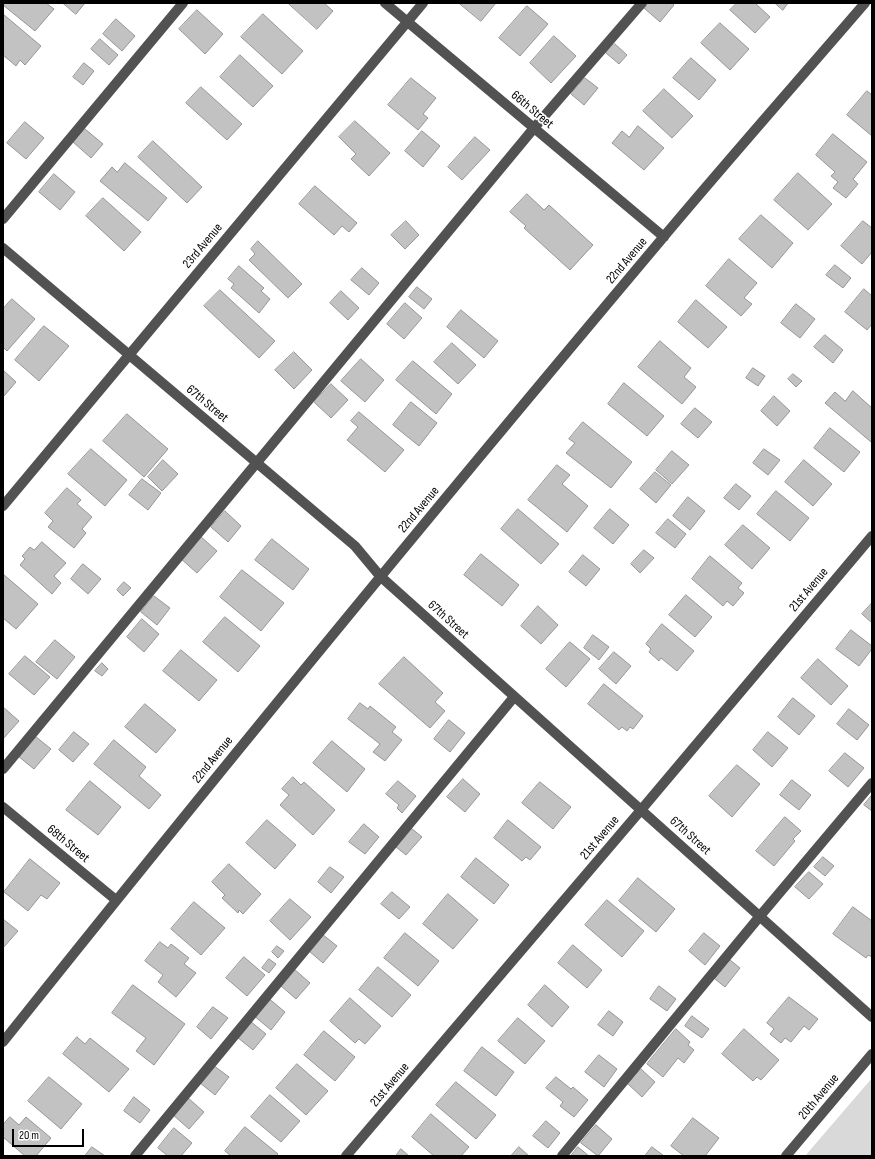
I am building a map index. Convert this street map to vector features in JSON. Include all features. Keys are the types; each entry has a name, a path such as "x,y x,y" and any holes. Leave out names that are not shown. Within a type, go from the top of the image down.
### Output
{"street":[{"path":"3,219 183,3"},
{"name":"66th Street","path":"385,3 664,237"},
{"name":"23rd Avenue","path":"3,506 423,3"},
{"path":"3,769 534,128 642,3"},
{"name":"22nd Avenue","path":"3,1042 116,900 380,576 664,237 865,3"},
{"name":"67th Street","path":"3,248 355,546 380,576 872,1017"},
{"name":"21st Avenue","path":"346,1156 872,536"},
{"path":"135,1156 514,697"},
{"path":"562,1156 872,782"},
{"name":"68th Street","path":"3,807 116,900"},
{"name":"20th Avenue","path":"786,1156 872,1054"}],"shaded area":[{"path":"872,1078 872,1156 805,1156"}],"building":[{"path":"5,3 46,3 54,9 35,31 3,5"},
{"path":"63,3 85,3 76,14"},
{"path":"288,3 324,3 333,11 317,29"},
{"path":"459,3 496,3 481,21"},
{"path":"648,3 672,3 674,5 660,22 644,8"},
{"path":"737,3 755,3 770,17 755,33 730,10"},
{"path":"775,3 788,3 783,10"},
{"path":"527,6 548,24 520,56 499,38"},
{"path":"197,10 223,34 205,54 179,29"},
{"path":"3,14 41,46 25,65 20,60 16,66 3,55"},
{"path":"263,14 303,51 282,74 241,37"},
{"path":"116,19 135,36 122,51 103,34"},
{"path":"720,23 749,49 730,70 701,43"},
{"path":"554,36 576,56 551,83 530,63"},
{"path":"100,39 118,55 109,65 91,49"},
{"path":"615,44 627,55 619,64 606,53"},
{"path":"240,55 273,86 253,107 220,77"},
{"path":"691,58 716,80 699,100 673,78"},
{"path":"84,63 94,71 83,85 73,77"},
{"path":"411,78 436,98 423,114 428,118 418,130 388,105"},
{"path":"585,78 598,88 584,105 571,94"},
{"path":"201,87 242,124 227,140 186,103"},
{"path":"664,89 693,116 672,138 643,111"},
{"path":"867,91 872,95 872,136 847,115"},
{"path":"355,121 390,153 369,176 351,159 356,154 339,137"},
{"path":"25,122 44,138 26,159 7,143"},
{"path":"638,126 664,148 644,170 612,143 622,131 629,137"},
{"path":"85,129 103,144 91,158 73,142"},
{"path":"422,131 440,146 423,167 405,151"},
{"path":"833,134 867,162 853,179 858,184 846,198 833,188 838,182 831,176 835,172 816,155"},
{"path":"475,137 490,150 462,180 448,167"},
{"path":"153,141 202,187 187,203 138,157"},
{"path":"125,163 167,198 148,221 100,181 112,167 117,172"},
{"path":"798,173 832,204 808,230 774,200"},
{"path":"54,174 75,192 60,210 39,192"},
{"path":"315,186 357,223 349,232 342,226 334,235 299,204"},
{"path":"527,194 544,210 549,205 593,245 570,270 524,228 526,226 510,212"},
{"path":"103,198 141,232 124,251 86,216"},
{"path":"761,215 793,243 772,268 739,239"},
{"path":"406,221 419,235 405,249 391,235"},
{"path":"863,221 872,228 872,252 862,264 841,246"},
{"path":"258,241 302,284 288,298 249,260 255,254 251,249"},
{"path":"729,259 757,283 744,298 752,304 741,316 706,286"},
{"path":"835,265 851,278 843,288 826,275"},
{"path":"239,266 264,288 261,291 270,299 259,313 231,288 234,284 228,279"},
{"path":"362,268 379,283 369,295 351,280"},
{"path":"417,287 432,299 424,309 409,297"},
{"path":"864,289 872,296 872,324 867,330 845,312"},
{"path":"220,290 275,341 259,358 204,306"},
{"path":"341,291 359,308 348,320 330,303"},
{"path":"12,299 35,319 7,351 3,347 3,309"},
{"path":"696,300 727,327 708,348 678,322"},
{"path":"405,303 422,318 404,339 387,324"},
{"path":"796,304 815,319 800,338 781,323"},
{"path":"461,310 498,341 484,358 447,327"},
{"path":"44,326 69,346 39,381 15,360"},
{"path":"825,335 843,350 833,363 814,347"},
{"path":"660,341 691,368 684,377 696,387 682,404 638,367"},
{"path":"452,343 476,365 458,384 434,362"},
{"path":"294,352 312,370 294,389 275,370"},
{"path":"361,359 384,380 365,402 341,381"},
{"path":"413,361 452,394 436,414 396,380"},
{"path":"753,368 765,376 758,386 746,378"},
{"path":"3,370 16,382 4,396 3,396"},
{"path":"793,374 802,381 796,387 788,379"},
{"path":"624,383 664,416 647,436 608,404"},
{"path":"331,384 348,400 331,418 314,402"},
{"path":"853,391 872,408 871,442 825,403 835,392 845,401"},
{"path":"774,396 790,411 777,426 761,411"},
{"path":"411,402 437,423 419,446 393,425"},
{"path":"695,408 712,422 698,438 681,424"},
{"path":"359,412 404,450 385,472 347,440 358,427 351,421"},
{"path":"127,414 168,449 144,477 103,441"},
{"path":"583,422 632,462 611,488 566,453 575,443 569,439"},
{"path":"830,428 860,452 844,472 814,448"},
{"path":"91,449 127,480 105,506 68,474"},
{"path":"764,449 780,460 768,475 753,463"},
{"path":"672,451 689,465 672,484 656,470"},
{"path":"163,460 178,474 162,491 148,477"},
{"path":"804,460 832,484 813,506 785,482"},
{"path":"557,465 570,475 562,484 588,506 567,532 528,500"},
{"path":"655,472 671,485 656,503 640,489"},
{"path":"142,479 161,493 148,510 129,495"},
{"path":"736,484 751,496 739,510 724,498"},
{"path":"67,488 81,500 77,504 92,517 82,529 86,533 74,548 48,527 53,521 45,513"},
{"path":"776,491 809,518 790,541 757,514"},
{"path":"688,497 705,511 690,530 673,516"},
{"path":"518,509 559,544 541,564 501,529"},
{"path":"610,509 629,525 613,544 594,528"},
{"path":"225,511 241,526 228,542 211,527"},
{"path":"668,519 686,534 675,548 656,533"},
{"path":"743,525 770,548 752,569 725,545"},
{"path":"200,536 217,551 197,573 180,558"},
{"path":"272,539 309,569 293,590 255,560"},
{"path":"42,542 66,563 54,576 61,583 52,594 20,565 25,559 22,556 30,547 34,550"},
{"path":"644,550 654,558 640,573 631,564"},
{"path":"481,554 519,585 502,606 464,575"},
{"path":"583,555 600,569 586,586 569,572"},
{"path":"710,556 742,583 738,588 744,593 733,606 727,601 723,606 692,579"},
{"path":"83,564 101,579 88,594 71,579"},
{"path":"242,570 284,603 261,631 220,597"},
{"path":"3,574 38,604 16,629 3,618"},
{"path":"124,582 131,588 123,596 117,590"},
{"path":"686,595 712,617 695,637 669,615"},
{"path":"154,596 170,608 157,625 141,612"},
{"path":"872,603 872,623 862,614"},
{"path":"538,606 558,625 541,644 521,626"},
{"path":"225,617 260,646 238,672 203,642"},
{"path":"142,619 159,634 144,652 127,637"},
{"path":"662,624 694,651 677,671 661,658 659,661 649,652 651,649 646,644"},
{"path":"851,630 872,646 872,649 859,666 836,649"},
{"path":"593,635 609,647 599,660 584,648"},
{"path":"55,640 75,657 57,679 36,662"},
{"path":"570,642 590,659 566,687 546,669"},
{"path":"181,650 217,680 199,701 163,671"},
{"path":"614,652 631,666 616,684 599,669"},
{"path":"25,656 50,677 34,695 9,674"},
{"path":"404,657 443,693 435,702 445,711 430,728 379,684"},
{"path":"818,659 848,686 831,705 801,678"},
{"path":"102,663 108,669 102,676 95,671"},
{"path":"604,684 643,716 633,729 630,727 627,731 622,727 619,730 588,704"},
{"path":"793,698 815,716 799,735 778,717"},
{"path":"360,703 368,709 370,706 396,727 392,732 402,740 385,761 373,752 380,744 348,719"},
{"path":"145,704 176,730 156,753 125,727"},
{"path":"3,707 19,721 3,739"},
{"path":"849,709 869,725 857,740 837,724"},
{"path":"449,720 465,733 450,752 434,739"},
{"path":"74,732 89,744 73,762 59,750"},
{"path":"768,732 788,748 772,767 753,750"},
{"path":"35,736 51,749 34,769 18,756"},
{"path":"114,740 146,767 139,776 161,795 149,809 94,764"},
{"path":"332,741 365,769 347,792 313,763"},
{"path":"845,753 864,768 848,787 829,771"},
{"path":"737,765 760,784 732,817 709,796"},
{"path":"293,777 301,785 304,782 335,810 313,835 280,805 289,795 282,789"},
{"path":"463,779 480,794 465,812 447,797"},
{"path":"792,780 811,795 799,810 780,795"},
{"path":"90,781 121,807 98,835 66,810"},
{"path":"398,781 416,796 402,813 397,808 399,805 386,794"},
{"path":"540,782 571,807 553,829 522,803"},
{"path":"872,795 872,811 864,805"},
{"path":"785,817 801,831 793,839 795,841 774,866 756,851"},
{"path":"267,820 296,845 275,869 246,843"},
{"path":"508,820 541,847 530,860 526,857 522,861 494,838"},
{"path":"364,824 379,837 365,854 349,842"},
{"path":"411,828 422,837 406,855 396,847"},
{"path":"823,857 834,866 825,876 814,867"},
{"path":"476,858 509,885 494,904 461,877"},
{"path":"30,859 60,883 47,899 41,895 28,911 4,892"},
{"path":"229,864 261,894 243,914 239,910 238,913 222,898 225,895 212,882"},
{"path":"330,867 344,877 331,893 318,882"},
{"path":"809,872 823,884 809,899 795,887"},
{"path":"638,878 675,909 656,932 619,901"},
{"path":"392,892 410,907 399,919 381,904"},
{"path":"448,894 478,920 453,949 423,924"},
{"path":"290,899 311,917 290,940 270,921"},
{"path":"607,900 644,931 622,957 585,925"},
{"path":"194,902 225,928 201,955 171,929"},
{"path":"853,907 872,921 872,957 868,955 866,958 833,934"},
{"path":"3,919 18,931 3,948"},
{"path":"405,933 439,961 418,986 384,958"},
{"path":"704,933 720,946 705,965 689,951"},
{"path":"322,934 337,946 323,963 309,951"},
{"path":"160,942 168,948 171,944 189,958 184,964 196,973 176,997 158,982 163,975 145,961"},
{"path":"573,945 602,970 587,988 558,963"},
{"path":"277,946 284,951 278,958 272,952"},
{"path":"244,957 265,975 247,996 226,978"},
{"path":"269,959 276,964 269,973 262,968"},
{"path":"730,960 740,968 725,987 715,979"},
{"path":"378,967 411,995 392,1017 359,990"},
{"path":"294,969 310,983 296,999 280,985"},
{"path":"133,985 185,1024 154,1065 136,1051 146,1038 112,1013"},
{"path":"545,985 569,1007 552,1027 528,1005"},
{"path":"659,986 676,999 667,1011 650,999"},
{"path":"267,997 285,1012 271,1030 253,1015"},
{"path":"789,997 818,1019 809,1030 804,1026 791,1042 785,1038 781,1043 770,1034 774,1029 767,1023"},
{"path":"350,998 381,1026 365,1044 359,1039 355,1043 330,1021"},
{"path":"213,1007 228,1018 211,1039 197,1027"},
{"path":"609,1011 623,1022 613,1036 598,1025"},
{"path":"692,1016 709,1029 702,1038 685,1026"},
{"path":"518,1018 545,1041 525,1064 498,1041"},
{"path":"250,1021 266,1034 253,1050 237,1037"},
{"path":"676,1029 690,1042 688,1045 694,1050 684,1063 678,1058 663,1077 647,1064"},
{"path":"744,1029 779,1060 761,1080 757,1077 753,1081 722,1054"},
{"path":"324,1031 355,1057 335,1081 304,1055"},
{"path":"77,1037 85,1044 90,1038 129,1069 109,1092 63,1054"},
{"path":"482,1047 514,1072 496,1096 464,1071"},
{"path":"599,1055 617,1069 604,1087 585,1072"},
{"path":"297,1064 328,1091 306,1115 276,1088"},
{"path":"213,1065 229,1077 215,1095 199,1082"},
{"path":"641,1069 655,1082 642,1097 628,1084"},
{"path":"49,1077 82,1104 61,1129 28,1101"},
{"path":"556,1077 571,1089 573,1087 588,1100 574,1117 560,1106 563,1102 546,1088"},
{"path":"456,1082 496,1115 476,1139 436,1105"},
{"path":"270,1095 300,1121 281,1142 251,1117"},
{"path":"134,1097 150,1110 140,1123 124,1111"},
{"path":"187,1097 204,1112 189,1129 172,1114"},
{"path":"431,1114 469,1147 461,1156 434,1156 412,1137"},
{"path":"10,1117 19,1125 26,1117 51,1138 36,1156 25,1156 3,1137 3,1125"},
{"path":"693,1118 719,1138 705,1156 684,1156 671,1146"},
{"path":"546,1121 560,1133 548,1148 533,1136"},
{"path":"596,1125 612,1139 598,1156 581,1143"},
{"path":"245,1127 278,1154 276,1156 231,1156 225,1151"},
{"path":"174,1128 192,1143 181,1156 168,1156 158,1148"},
{"path":"92,1147 105,1156 85,1156"},
{"path":"519,1147 529,1156 511,1156"},
{"path":"578,1147 589,1156 571,1156"},
{"path":"652,1147 664,1156 645,1156"},
{"path":"401,1149 409,1156 396,1156"}]}
